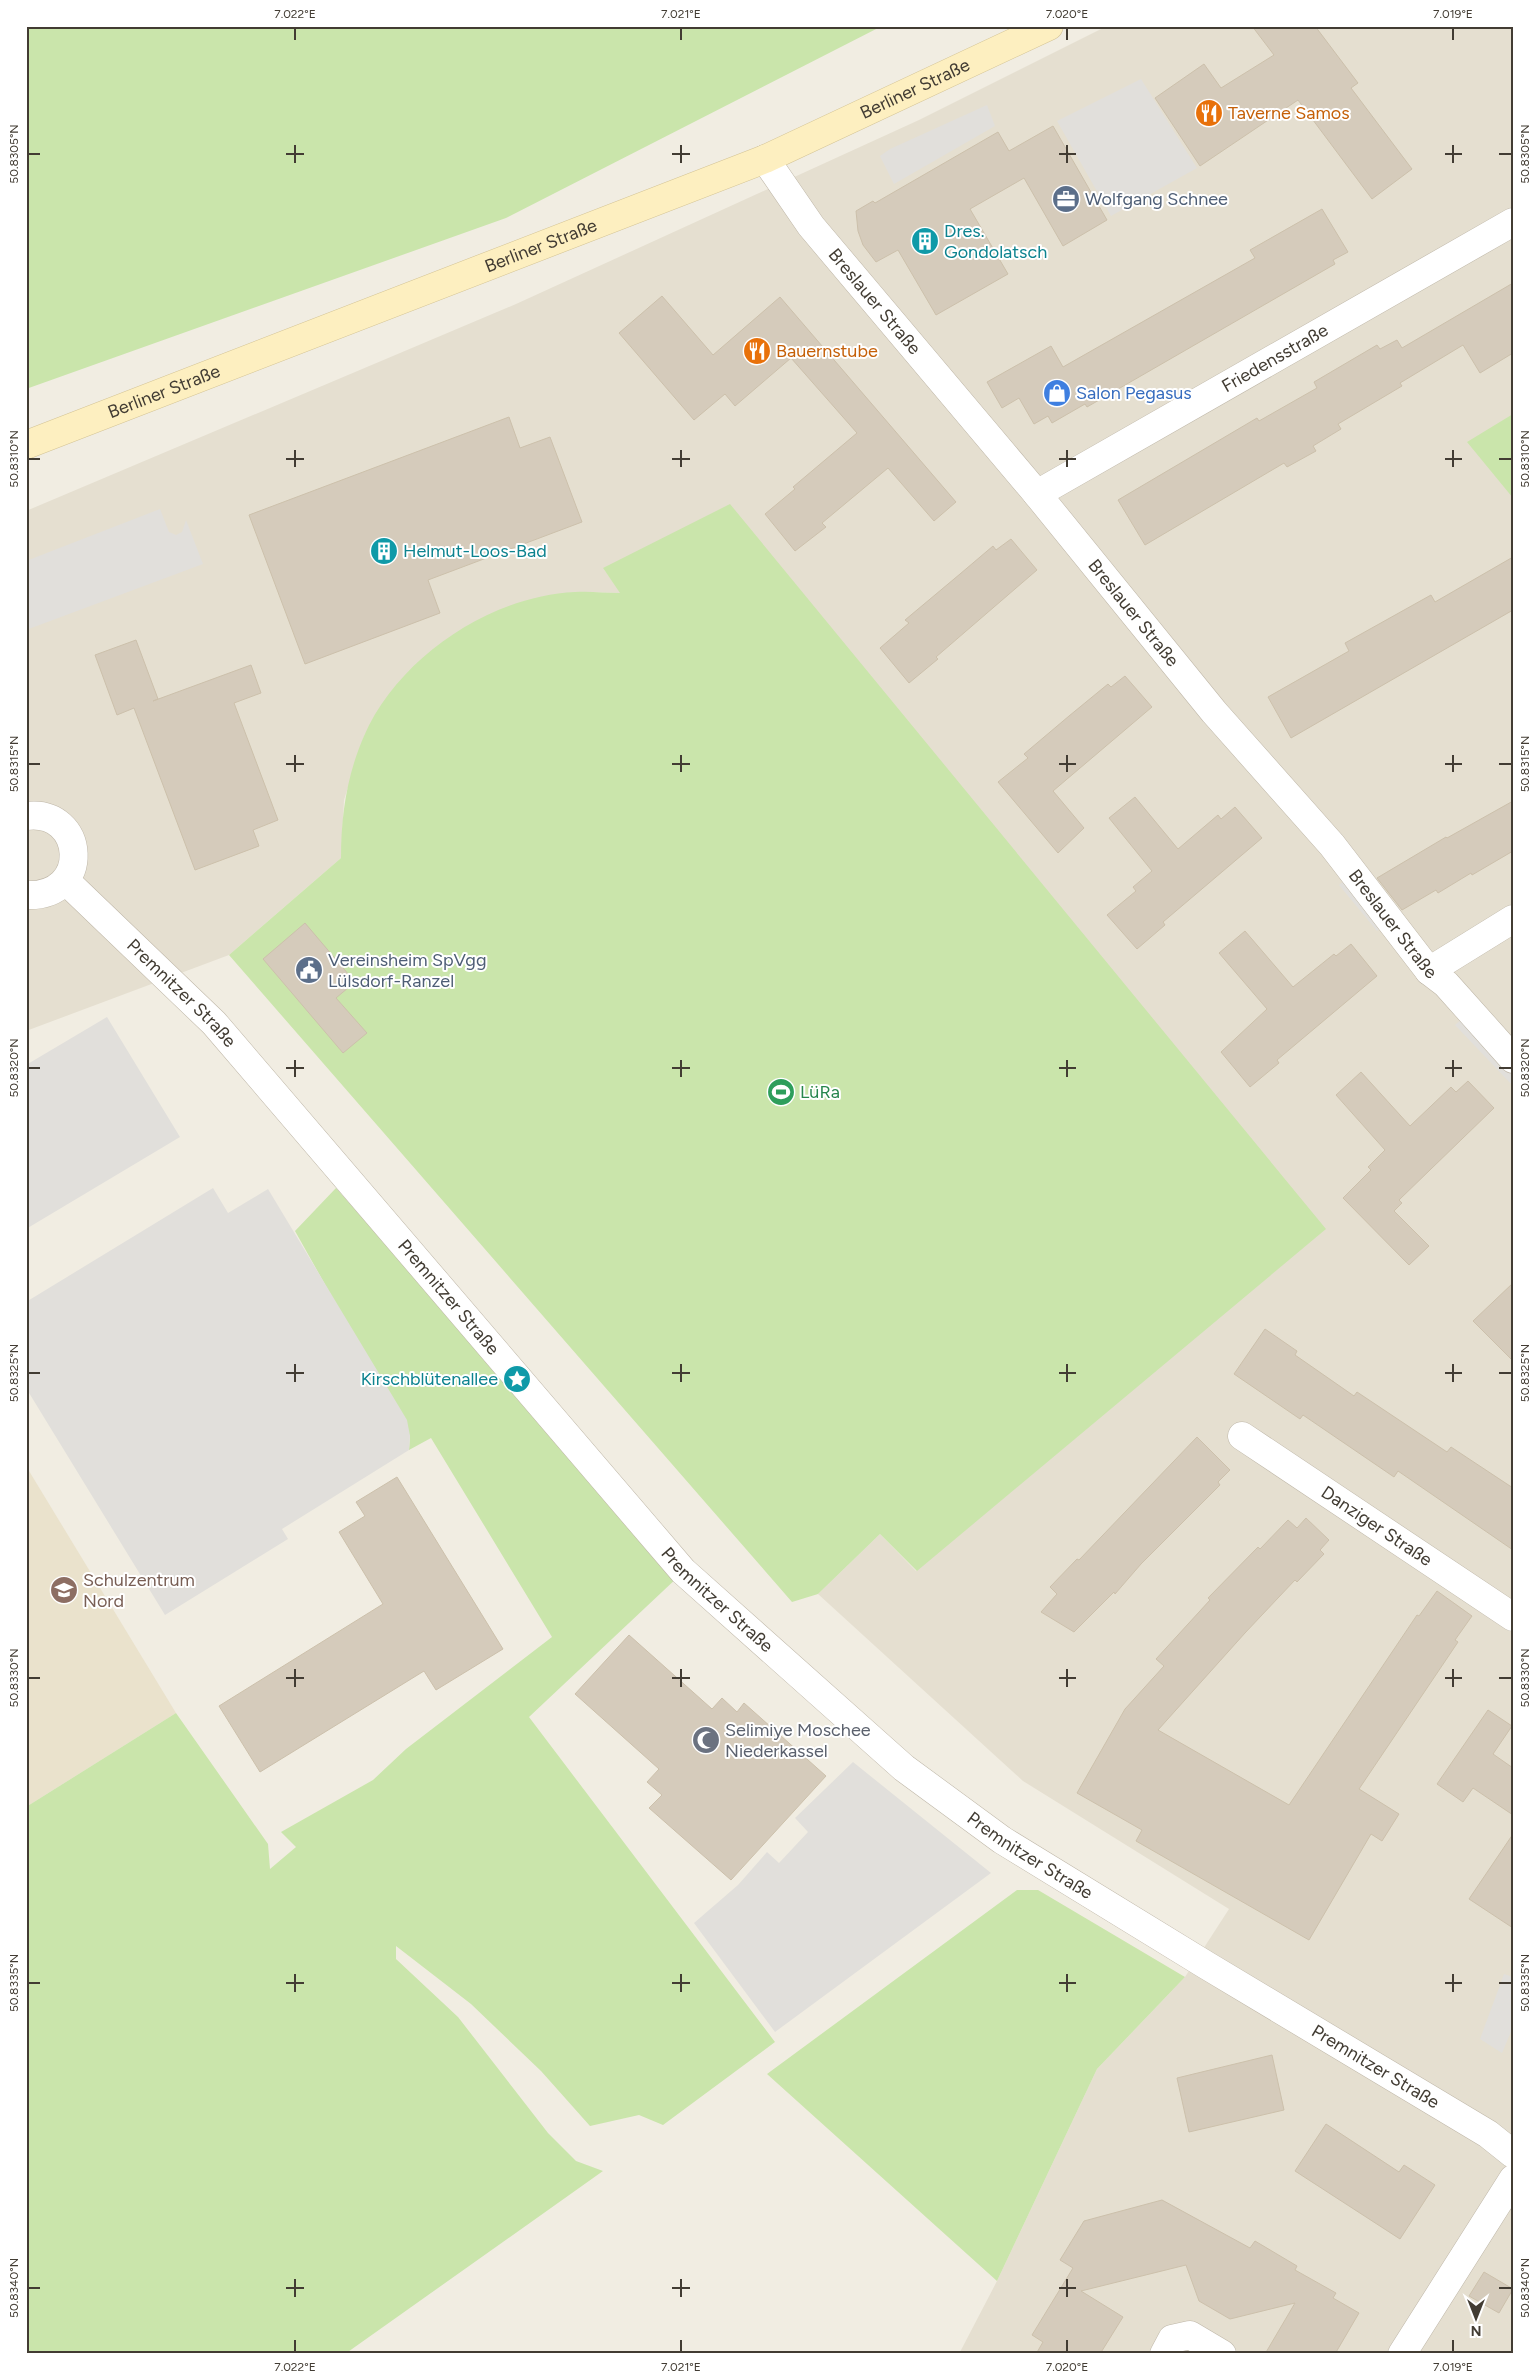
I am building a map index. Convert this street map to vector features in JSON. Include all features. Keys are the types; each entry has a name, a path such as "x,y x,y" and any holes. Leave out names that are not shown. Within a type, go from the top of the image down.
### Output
{"street":[{"name":"Berliner Straße","path":"26,445 765,159 1049,26"},
{"name":"Breslauer Straße","path":"765,159 811,226 1037,494 1214,712 1332,845 1430,971 1446,984 1513,1059"},
{"name":"Friedensstraße","path":"1037,494 1513,222"},
{"path":"26,816 41,816 54,821 65,829 72,842 75,855 73,868 66,881 54,891 40,896 26,895"},
{"name":"Premnitzer Straße","path":"66,881 214,1023 684,1571 904,1768 1002,1840 1488,2134 1513,2154"},
{"path":"1430,971 1513,919"},
{"name":"Danziger Straße","path":"1242,1436 1513,1617"},
{"path":"1402,2354 1513,2179"},
{"path":"1164,2354 1172,2339 1190,2335 1222,2354"}],"shaded area":[{"path":"1107,26 1513,26 1513,2354 959,2354 997,2281 1097,2069 1185,1977 1229,1909 1023,1781 818,1594 880,1534 916,1571 1325,1229 603,568 621,593 575,592 365,734 344,800 341,858 229,955 26,1031 26,511 516,304 919,120"},
{"path":"1141,79 1197,168 1111,216 1057,121"},
{"path":"987,105 995,126 894,184 880,156 890,149"},
{"path":"160,509 169,532 176,535 182,532 186,520 203,564 26,630 26,561"},
{"path":"1346,879 1384,926 1377,931 1339,885"},
{"path":"107,1017 180,1137 26,1229 26,1065"},
{"path":"1462,1019 1513,1073 1513,1086 1455,1025"},
{"path":"213,1188 228,1213 268,1189 407,1420 410,1436 409,1450 282,1529 288,1539 165,1615 26,1388 26,1302"},
{"name":"Schulzentrum Nord","path":"26,1466 176,1713 26,1807"},
{"path":"853,1762 991,1873 775,2032 694,1923 738,1885 767,1852 779,1863 808,1832 795,1818"},
{"path":"1504,1974 1513,1977 1513,2027 1502,2053 1480,2039"}],"green space":[{"path":"26,26 882,26 506,218 26,389"},
{"path":"1513,414 1513,498 1467,442"},
{"name":"LüRa","path":"730,504 1326,1229 917,1571 880,1534 818,1594 792,1602 229,955 341,858 342,826 349,780 364,736 379,708 399,681 423,657 450,636 480,619 511,605 543,596 575,592 620,593 603,568"},
{"path":"336,1188 679,1576 529,1717 775,2042 663,2125 639,2115 590,2126 541,2071 471,2004 396,1946 396,1959 458,2017 548,2133 576,2161 603,2171 345,2354 26,2354 26,1807 176,1713 268,1844 270,1869 296,1847 281,1832 373,1780 406,1749 552,1637 431,1438 409,1450 410,1436 295,1231"},
{"path":"1017,1890 1038,1890 1185,1977 1097,2069 997,2281 767,2074"}],"building":[{"path":"1252,26 1315,26 1358,83 1351,88 1412,169 1372,199 1298,100 1200,166 1155,98 1204,64 1221,88 1274,55"},
{"path":"1053,126 1107,220 1063,246 1024,178 970,209 1008,274 936,315 898,250 876,262 863,245 858,231 856,211 873,201 875,203 998,132 1009,151"},
{"path":"1322,209 1348,252 1333,260 1335,264 1087,407 1085,404 1052,423 1048,416 1034,424 1019,398 1002,408 987,382 1051,346 1063,367 1255,258 1250,250"},
{"path":"1513,283 1513,353 1480,373 1463,345 1400,383 1402,386 1338,424 1341,429 1313,446 1316,451 1287,467 1284,463 1145,545 1118,500 1257,418 1259,421 1317,388 1314,382 1377,345 1380,349 1397,340 1402,348"},
{"path":"662,296 713,355 780,297 956,502 934,521 888,468 822,523 826,527 795,551 765,514 795,489 793,487 857,433 791,358 735,406 725,394 694,420 619,333"},
{"name":"Helmut-Loos-Bad","path":"509,417 520,448 550,437 582,522 428,580 440,613 305,664 249,515"},
{"path":"1011,539 1037,570 936,657 938,659 909,683 880,648 909,623 905,620 993,546 996,550"},
{"path":"1513,557 1513,610 1291,738 1268,697 1349,651 1345,643 1431,595 1435,602"},
{"path":"136,640 158,699 153,701 251,665 261,693 234,703 278,820 253,830 259,846 195,870 134,708 117,715 95,655"},
{"path":"1125,676 1152,707 1053,791 1084,828 1058,853 998,782 1028,758 1024,754 1069,716 1108,684 1111,687"},
{"path":"1135,797 1178,849 1218,815 1221,819 1235,807 1262,838 1163,922 1165,925 1137,949 1107,915 1136,891 1133,887 1152,871 1109,818"},
{"path":"1513,801 1513,851 1472,875 1471,873 1438,893 1436,890 1402,910 1377,878 1446,837"},
{"name":"Vereinsheim SpVgg Lülsdorf-Ranzel","path":"305,923 355,982 336,998 367,1033 343,1053 263,959"},
{"path":"1245,931 1293,987 1334,954 1336,956 1351,944 1377,976 1277,1060 1279,1063 1250,1087 1221,1052 1267,1009 1219,953"},
{"path":"1361,1072 1410,1126 1451,1087 1456,1092 1468,1081 1494,1108 1399,1200 1402,1203 1394,1211 1429,1246 1409,1265 1343,1198 1371,1170 1368,1167 1385,1150 1336,1095"},
{"path":"1513,1283 1513,1361 1473,1321"},
{"path":"1265,1329 1297,1351 1295,1355 1354,1396 1357,1392 1447,1452 1451,1447 1513,1488 1513,1550 1398,1471 1394,1477 1303,1415 1300,1419 1234,1374"},
{"path":"1197,1437 1230,1470 1218,1482 1220,1485 1141,1564 1115,1594 1114,1592 1074,1632 1041,1612 1057,1594 1050,1587 1077,1559 1079,1560"},
{"path":"397,1477 503,1649 436,1690 424,1671 260,1772 219,1706 383,1604 339,1532 365,1516 356,1502"},
{"path":"1306,1518 1329,1540 1320,1550 1324,1554 1297,1582 1295,1580 1245,1633 1158,1730 1289,1805 1417,1615 1419,1616 1437,1591 1472,1616 1455,1640 1458,1642 1359,1789 1399,1814 1382,1841 1371,1834 1309,1940 1136,1841 1142,1830 1077,1793 1125,1709 1164,1666 1156,1659 1210,1600 1208,1598 1258,1547 1260,1549 1288,1520 1297,1528"},
{"name":"Selimiye Moschee Niederkassel","path":"629,1635 712,1709 722,1698 737,1712 744,1703 826,1776 731,1880 649,1808 662,1795 647,1782 659,1769 575,1694"},
{"path":"1488,1710 1512,1726 1493,1754 1513,1768 1513,1815 1473,1788 1463,1802 1437,1784"},
{"path":"1513,1834 1513,1928 1469,1899"},
{"path":"1272,2055 1284,2110 1189,2132 1177,2078"},
{"path":"1326,2124 1399,2172 1404,2165 1435,2185 1400,2239 1295,2171"},
{"path":"1162,2200 1250,2248 1255,2241 1297,2266 1295,2270 1336,2293 1333,2298 1359,2313 1335,2354 1265,2354 1295,2303 1230,2319 1199,2301 1186,2265 1081,2291 1123,2317 1100,2354 1036,2354 1043,2342 1032,2335 1073,2268 1060,2260 1084,2221"},
{"path":"1484,2272 1513,2289 1499,2313 1469,2296"}],"place":[{"name":"Taverne Samos","path":"1209,113"},
{"name":"Wolfgang Schnee","path":"1066,199"},
{"name":"Dres. Gondolatsch","path":"925,241"},
{"name":"Bauernstube","path":"757,351"},
{"name":"Salon Pegasus","path":"1057,393"},
{"name":"Helmut-Loos-Bad","path":"384,551"},
{"name":"Vereinsheim SpVgg Lülsdorf-Ranzel","path":"309,970"},
{"name":"LüRa","path":"781,1092"},
{"name":"Kirschblütenallee","path":"517,1379"},
{"name":"Schulzentrum Nord","path":"64,1590"},
{"name":"Selimiye Moschee Niederkassel","path":"706,1740"}]}
